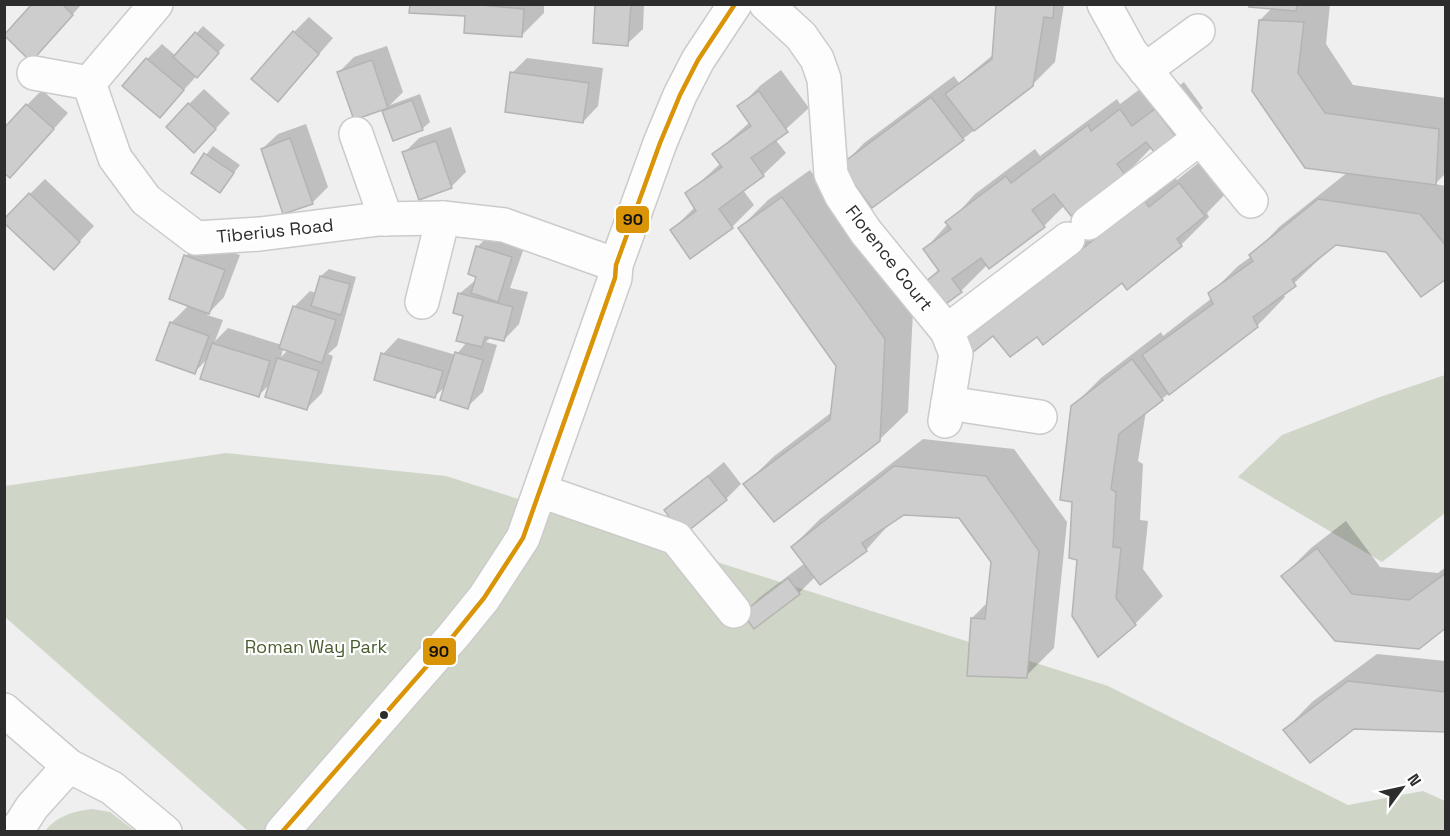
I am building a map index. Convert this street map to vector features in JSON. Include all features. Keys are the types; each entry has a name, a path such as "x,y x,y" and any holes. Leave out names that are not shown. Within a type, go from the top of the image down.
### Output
{"street":[{"path":"282,831 484,598 523,538 660,143 698,60 735,4"},
{"name":"Florence Court","path":"766,4 801,36 817,59 824,79 831,174 841,195 866,232 947,331 956,354 947,412 1040,417"},
{"path":"1104,4 1130,51 1251,201"},
{"path":"34,73 89,83 147,16"},
{"path":"1145,70 1198,31"},
{"name":"Tiberius Road","path":"89,83 115,158 146,200 196,238 260,234 386,219 443,218 504,225 616,265"},
{"path":"356,134 386,219"},
{"path":"947,331 1200,138"},
{"path":"422,302 443,218"},
{"path":"541,491 676,538 734,611"},
{"path":"4,710 69,766 112,789 165,831"},
{"path":"16,831 32,807 69,766"}],"green space":[{"path":"1445,375 1445,513 1382,562 1238,477 1282,435 1380,397"},
{"name":"Roman Way Park","path":"226,453 446,476 1108,686 1348,805 1423,791 1445,801 1445,831 248,831 5,617 5,486"},
{"path":"92,809 110,812 135,831 45,831 66,815"}],"building":[{"path":"32,4 62,4 73,15 31,62 4,35"},
{"path":"410,4 470,4 524,9 522,37 464,33 465,16 409,13"},
{"path":"595,4 631,4 628,46 593,43"},
{"path":"996,4 1054,4 1053,18 1044,17 1033,86 974,131 945,94 992,59"},
{"path":"1249,4 1297,4 1296,11 1249,7"},
{"path":"1259,20 1304,22 1298,73 1325,113 1439,129 1436,185 1305,168 1252,91"},
{"path":"293,31 319,54 278,102 251,79"},
{"path":"195,32 219,53 197,78 173,57"},
{"path":"146,58 184,90 160,118 122,86"},
{"path":"372,60 388,108 354,120 337,72"},
{"path":"510,72 589,83 583,123 505,112"},
{"path":"759,91 788,132 751,158 764,176 719,209 733,228 690,259 670,230 696,211 685,193 722,167 712,154 751,126 737,106"},
{"path":"931,97 964,140 872,208 840,165"},
{"path":"412,100 423,130 393,141 382,111"},
{"path":"188,103 216,129 194,153 166,127"},
{"path":"26,104 54,129 10,178 4,173 4,128"},
{"path":"1120,109 1132,126 1155,109 1176,137 1155,153 1146,142 1117,164 1126,176 1071,216 1054,194 1032,210 1045,227 989,269 981,258 952,279 962,292 939,309 921,285 939,271 923,249 951,229 945,222 1006,176 1011,183 1088,125 1091,131"},
{"path":"290,138 313,204 283,214 261,149"},
{"path":"436,141 452,188 419,200 402,152"},
{"path":"204,153 234,173 220,193 191,173"},
{"path":"1179,183 1205,216 1177,239 1182,246 1127,290 1122,283 1043,345 1037,337 1010,357 993,336 972,353 958,335 1073,256 1144,200 1149,207"},
{"path":"29,193 80,242 54,270 4,223 4,219"},
{"path":"782,197 885,339 880,441 774,522 743,484 830,419 836,366 738,228"},
{"path":"1318,199 1420,214 1446,246 1446,279 1421,297 1386,252 1336,245 1292,280 1296,286 1253,317 1258,327 1169,395 1142,355 1213,304 1208,293 1253,261 1249,255"},
{"path":"476,246 512,257 498,302 471,293 476,277 468,274"},
{"path":"184,255 225,270 209,314 169,299"},
{"path":"320,276 350,284 341,315 311,306"},
{"path":"458,293 513,307 504,341 485,337 482,347 456,341 463,316 453,313"},
{"path":"293,306 336,320 322,363 279,348"},
{"path":"170,322 209,336 195,374 156,360"},
{"path":"212,343 270,361 259,397 200,379"},
{"path":"455,352 483,360 468,409 440,400"},
{"path":"381,353 443,371 435,398 374,380"},
{"path":"277,358 319,371 307,410 265,397"},
{"path":"1132,359 1163,400 1119,434 1111,489 1116,492 1113,547 1121,548 1116,598 1136,625 1098,657 1072,616 1077,560 1069,558 1072,502 1060,500 1071,406"},
{"path":"894,466 986,476 1039,551 1027,678 967,676 971,618 985,619 991,562 959,518 904,515 862,543 867,551 820,585 791,547"},
{"path":"708,476 727,500 683,535 664,510"},
{"path":"1317,548 1352,594 1409,600 1446,573 1446,628 1419,649 1335,641 1281,576"},
{"path":"788,578 800,594 754,629 742,613"},
{"path":"1348,681 1446,692 1446,732 1354,729 1310,763 1283,730"}],"transit line":[{"name":"90","path":"282,832 454,635 484,598 523,538 660,143 698,60 735,4"}]}
